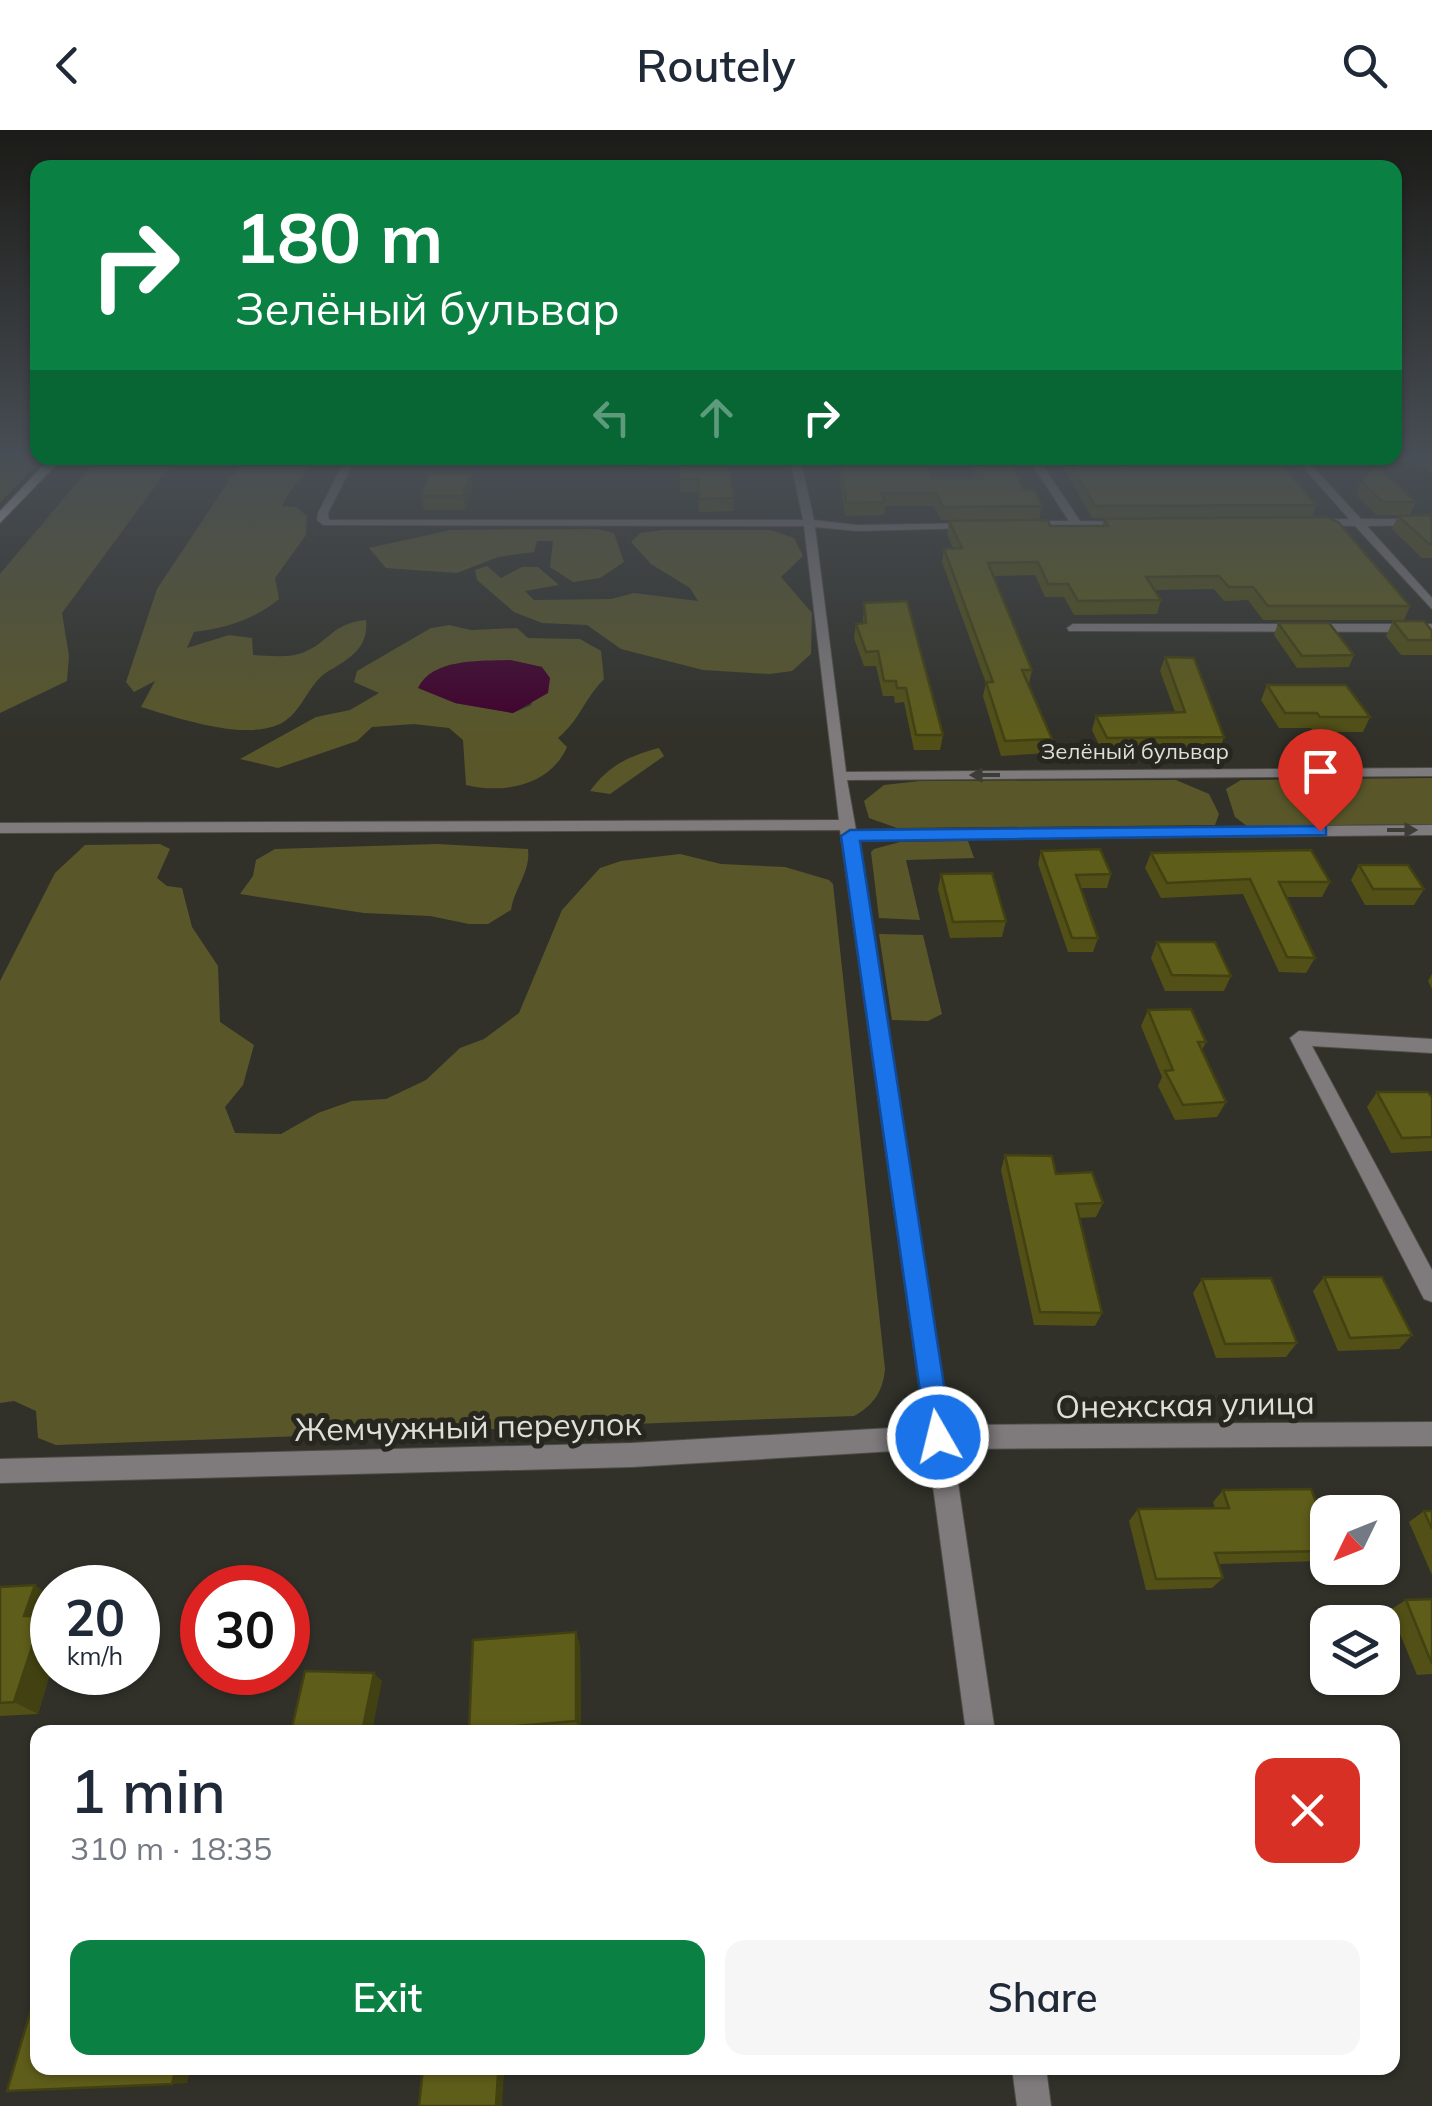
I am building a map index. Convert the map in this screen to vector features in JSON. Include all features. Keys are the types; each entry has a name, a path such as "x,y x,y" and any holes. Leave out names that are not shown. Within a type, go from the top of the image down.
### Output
{"street":[{"path":"812,550 838,776 980,1725"},
{"path":"1382,550 1432,605"},
{"path":"1073,628 1432,628"},
{"name":"Зелёный бульвар","path":"838,776 1432,772"},
{"path":"0,828 1432,830"},
{"path":"1432,1046 1299,1038 1432,1292"},
{"name":"Онежская улица","path":"938,1437 1432,1434"},
{"name":"Жемчужный переулок","path":"0,1471 632,1455 938,1437"},
{"path":"1030,2075 1034,2106"}],"shaded area":[{"path":"20,550 108,550 62,613 69,656 67,681 0,713 0,574"},
{"path":"183,550 295,550 275,578 279,599 240,622 194,632 187,648 229,635 252,638 253,655 291,656 311,649 346,625 366,620 366,630 361,646 320,677 300,706 280,724 248,730 210,726 141,707 155,681 134,692 126,682 157,589"},
{"path":"371,550 534,550 498,557 457,573 386,568"},
{"path":"552,550 620,550 624,562 600,578 573,582 550,567"},
{"path":"638,550 800,550 803,556 781,577 812,613 811,654 792,671 770,674 703,670 621,649 587,625 542,623 514,612 477,580 475,570 487,566 501,578 522,567 538,567 559,585 525,591 534,600 611,599 634,593 698,601 690,588 651,564"},
{"path":"431,628 517,628 528,638 580,639 601,651 604,679 558,738 567,747 549,771 510,787 466,785 463,740 449,728 414,724 372,727 357,741 278,768 240,759 316,717 350,710 379,693 354,682 357,671","holes":["510,660 542,667 531,705 513,713 455,703 448,665"]},
{"path":"510,660 542,667 550,678 548,693 513,713 455,703 418,688 425,678 446,666"},
{"path":"659,748 664,756 610,794 590,791 620,763"},
{"path":"1432,778 1432,824 1247,826 1235,817 1226,789 1241,780"},
{"path":"1176,780 1209,794 1219,814 1215,825 897,828 869,818 864,801 884,785 920,781"},
{"path":"968,841 974,858 906,860 920,920 879,918 871,852 874,849 900,842"},
{"path":"160,844 170,849 157,878 167,886 182,888 192,927 218,966 220,1022 254,1045 243,1085 225,1107 235,1133 281,1134 318,1113 352,1101 386,1099 426,1080 460,1048 484,1039 519,1013 562,910 600,868 621,861 680,854 721,864 785,867 829,880 833,884 885,1369 880,1391 872,1402 854,1416 56,1445 38,1438 36,1411 14,1401 0,1403 0,981 55,873 85,845"},
{"path":"437,844 528,849 527,865 511,910 488,924 469,924 240,894 253,876 256,860 275,849"},
{"path":"879,934 923,935 942,1014 928,1021 892,1020"}],"building":[{"path":"944,550 1362,550 1410,606 1268,606 1253,587 1229,587 1219,576 1146,577 1161,600 1078,601 1068,584 1048,584 1038,562 988,563 1032,670 1022,670 1052,739 1005,741 986,682 993,682"},
{"path":"907,601 943,735 916,735 906,688 897,688 896,681 884,681 878,651 866,652 856,624 866,623 864,603"},
{"path":"1393,621 1424,621 1432,631 1432,640 1408,640"},
{"path":"1278,623 1329,623 1354,655 1302,656"},
{"path":"1165,657 1194,658 1224,737 1107,738 1096,716 1185,712"},
{"path":"1267,685 1346,685 1370,717 1285,713"},
{"path":"1100,849 1111,874 1076,875 1098,938 1072,938 1041,851"},
{"path":"1311,850 1330,882 1279,882 1315,958 1287,957 1250,879 1167,883 1151,853"},
{"path":"1359,865 1408,865 1424,889 1373,889"},
{"path":"992,873 1006,921 953,922 941,874"},
{"path":"1157,942 1215,942 1231,976 1172,975"},
{"path":"1191,1009 1206,1042 1198,1042 1226,1102 1183,1105 1165,1071 1173,1070 1148,1010"},
{"path":"1377,1092 1428,1092 1432,1097 1432,1137 1402,1138"},
{"path":"1005,1155 1052,1156 1056,1174 1092,1172 1103,1203 1076,1204 1102,1313 1040,1312"},
{"path":"1324,1277 1382,1277 1412,1335 1350,1338"},
{"path":"1271,1278 1297,1343 1225,1344 1202,1279"},
{"path":"1311,1489 1310,1551 1215,1553 1223,1578 1156,1579 1138,1509 1229,1508 1223,1490"},
{"path":"1424,1511 1432,1511 1432,1529"},
{"path":"30,1585 24,1616 30,1616 30,1653 14,1702 0,1703 0,1587"},
{"path":"1432,1599 1432,1664 1406,1600"},
{"path":"576,1632 576,1721 469,1725 473,1640"},
{"path":"310,1671 374,1673 363,1725 293,1725 299,1695 310,1695"},
{"path":"30,2013 30,2075 174,2075 172,2084 7,2091"},
{"path":"422,2075 498,2075 496,2106 419,2106"}],"route":[{"path":"938,1437 850,836 1320,831"}]}
